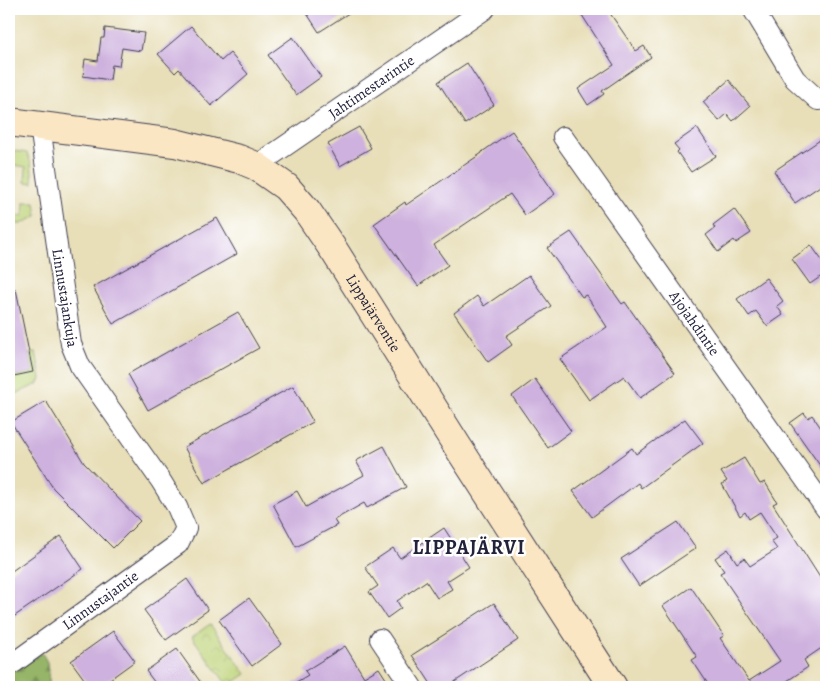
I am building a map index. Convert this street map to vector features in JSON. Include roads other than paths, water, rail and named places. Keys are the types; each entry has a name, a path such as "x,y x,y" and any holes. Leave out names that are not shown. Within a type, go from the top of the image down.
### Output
{"main road":[{"name":"Lippajärventie","path":"9,122 175,143 240,159 256,166 286,188 307,211 335,252 613,687"}],"street":[{"name":"Jahtimestarintie","path":"256,166 486,9"},
{"path":"753,9 795,79 818,100 826,99"},
{"name":"Linnustajankuja","path":"40,126 70,334 75,355 85,373 161,481 177,507 186,528"},
{"name":"Ajojahdintie","path":"563,137 826,509"},
{"name":"Linnustajantie","path":"9,665 178,544 186,528"},
{"path":"380,639 412,687"}],"district":[{"name":"LIPPAJÄRVI","path":"469,547"}]}
